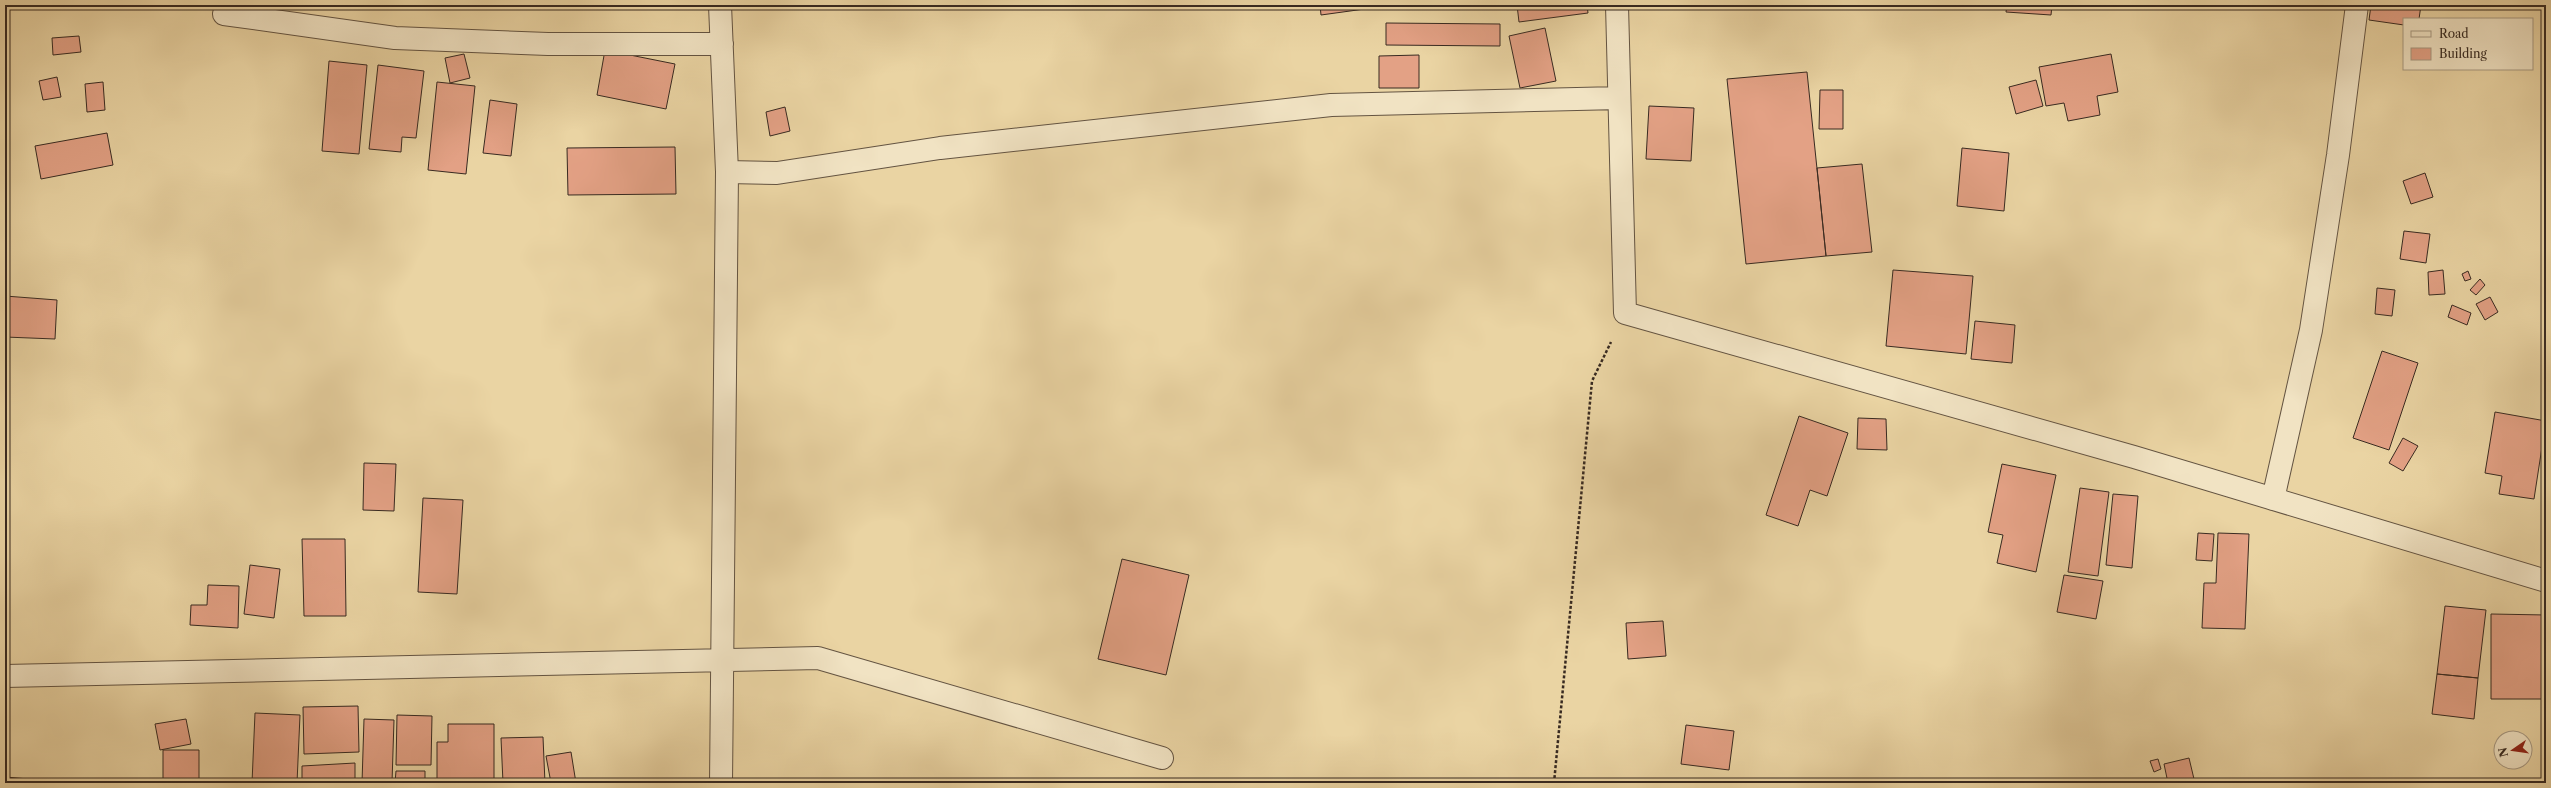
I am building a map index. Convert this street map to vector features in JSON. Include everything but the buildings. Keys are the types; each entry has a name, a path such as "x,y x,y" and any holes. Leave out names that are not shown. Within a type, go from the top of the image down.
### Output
{"street":[{"path":"720,5 727,172 721,783"},
{"path":"1617,5 1625,313 2126,454 2546,581"},
{"path":"2273,499 2311,330 2338,155 2357,5"},
{"path":"224,14 395,38 548,44 722,44"},
{"path":"727,172 777,172 947,148 1331,105 1619,98"},
{"path":"5,676 818,658 1162,758"}],"path":[{"path":"1554,783 1592,381 1625,313"}]}
